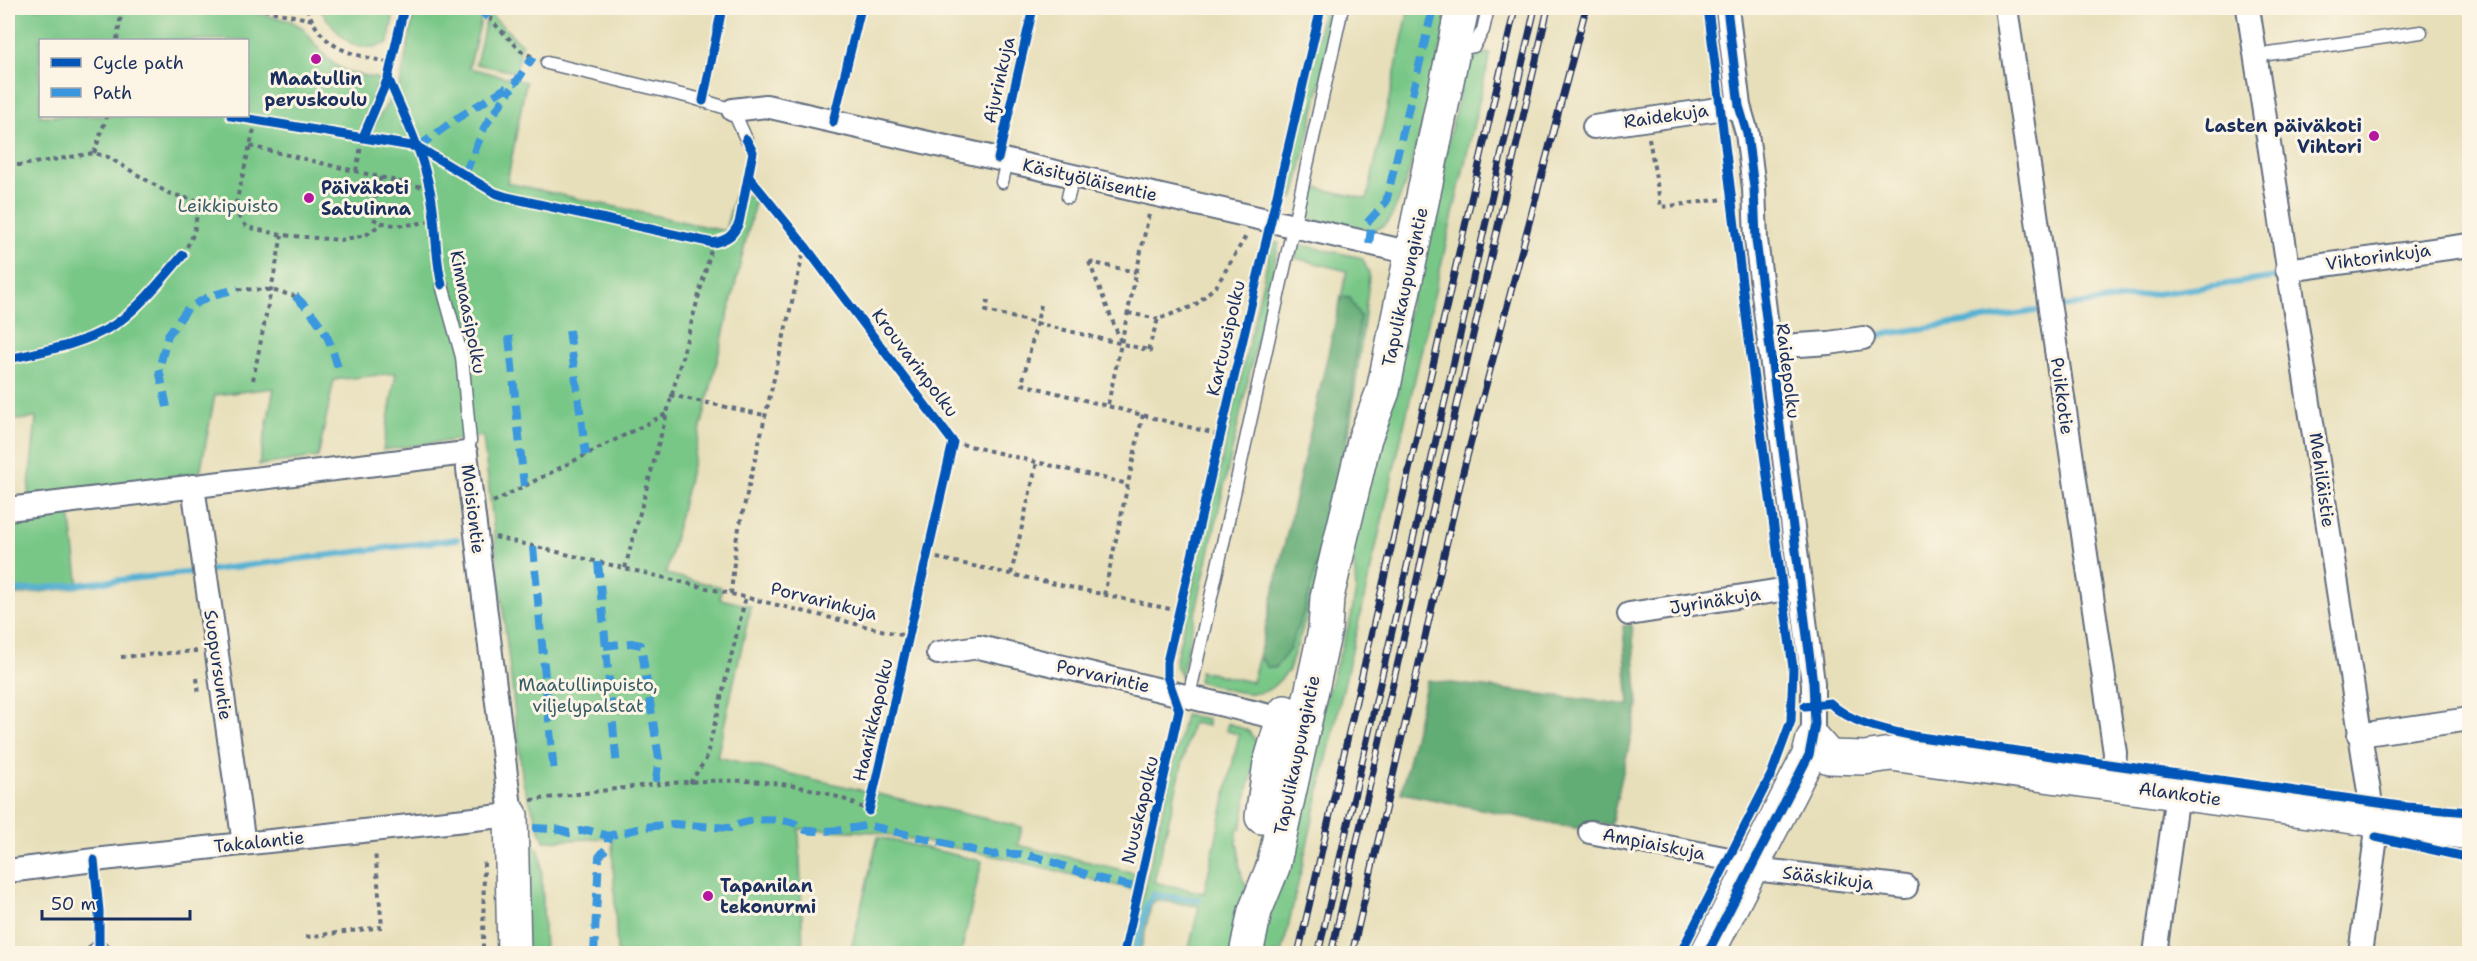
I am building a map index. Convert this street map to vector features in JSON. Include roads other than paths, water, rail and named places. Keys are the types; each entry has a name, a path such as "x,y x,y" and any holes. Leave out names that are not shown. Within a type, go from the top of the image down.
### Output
{"street":[{"name":"Tapulikaupungintie","path":"1246,954 1256,911 1255,865 1270,763 1293,721 1311,628 1327,597 1365,438 1383,391 1402,251 1436,133 1462,8"},
{"name":"Raidepolku","path":"1727,8 1739,106 1747,133 1753,177 1756,240 1813,683 1813,739"},
{"name":"Puikkotie","path":"2006,8 2115,753 2113,785"},
{"name":"Mehiläistie","path":"2248,8 2374,820 2376,837 2360,954"},
{"name":"Käsityöläisentie","path":"733,110 766,106 1005,172 1070,186 1294,226 1402,251"},
{"name":"Raidekuja","path":"1594,127 1739,106"},
{"name":"Vihtorinkuja","path":"2287,270 2469,244"},
{"path":"1769,347 1863,338"},
{"name":"Moisiontie","path":"8,509 466,453 517,808 514,954"},
{"name":"Suopursuntie","path":"193,486 244,844"},
{"name":"Jyrinäkuja","path":"1629,614 1781,590 1800,591"},
{"name":"Porvarintie","path":"938,653 979,647 1293,721"},
{"path":"2359,735 2469,719"},
{"name":"Alankotie","path":"1813,739 1829,757 1864,758 1891,754 2469,833"},
{"path":"1707,954 1809,754 1813,739"},
{"path":"2155,954 2177,793"},
{"name":"Takalantie","path":"8,872 517,808"},
{"name":"Ampiaiskuja","path":"1590,832 1729,858 1751,867"},
{"name":"Sääskikuja","path":"1751,867 1906,887"}],"lane":[{"path":"1190,696 1342,8"},
{"path":"1453,50 1474,46 1483,30 1488,8"},
{"path":"2256,56 2421,32"},
{"path":"547,63 694,98 733,110 746,140"},
{"name":"Kimnaasipolku","path":"442,285 462,357 470,441 466,453"}],"waterway":[{"path":"2061,307 2278,277"},
{"path":"1879,335 2036,311"},
{"path":"212,570 457,539"},
{"path":"8,592 195,572"},
{"path":"1135,954 1147,905 1153,895 1199,900"}],"railway":[{"path":"1298,954 1515,8"},
{"path":"1318,954 1535,8"},
{"path":"1331,954 1548,8"},
{"path":"1352,954 1463,472 1586,8"}],"place":[{"name":"Maatullin peruskoulu","path":"316,59"},
{"name":"Lasten päiväkoti Vihtori","path":"2374,136"},
{"name":"Päiväkoti Satulinna","path":"309,198"},
{"name":"Tapanilan tekonurmi","path":"708,896"}],"park label":[{"name":"Leikkipuisto","path":"228,206"},
{"name":"Maatullinpuisto, viljelypalstat","path":"588,695"}]}
